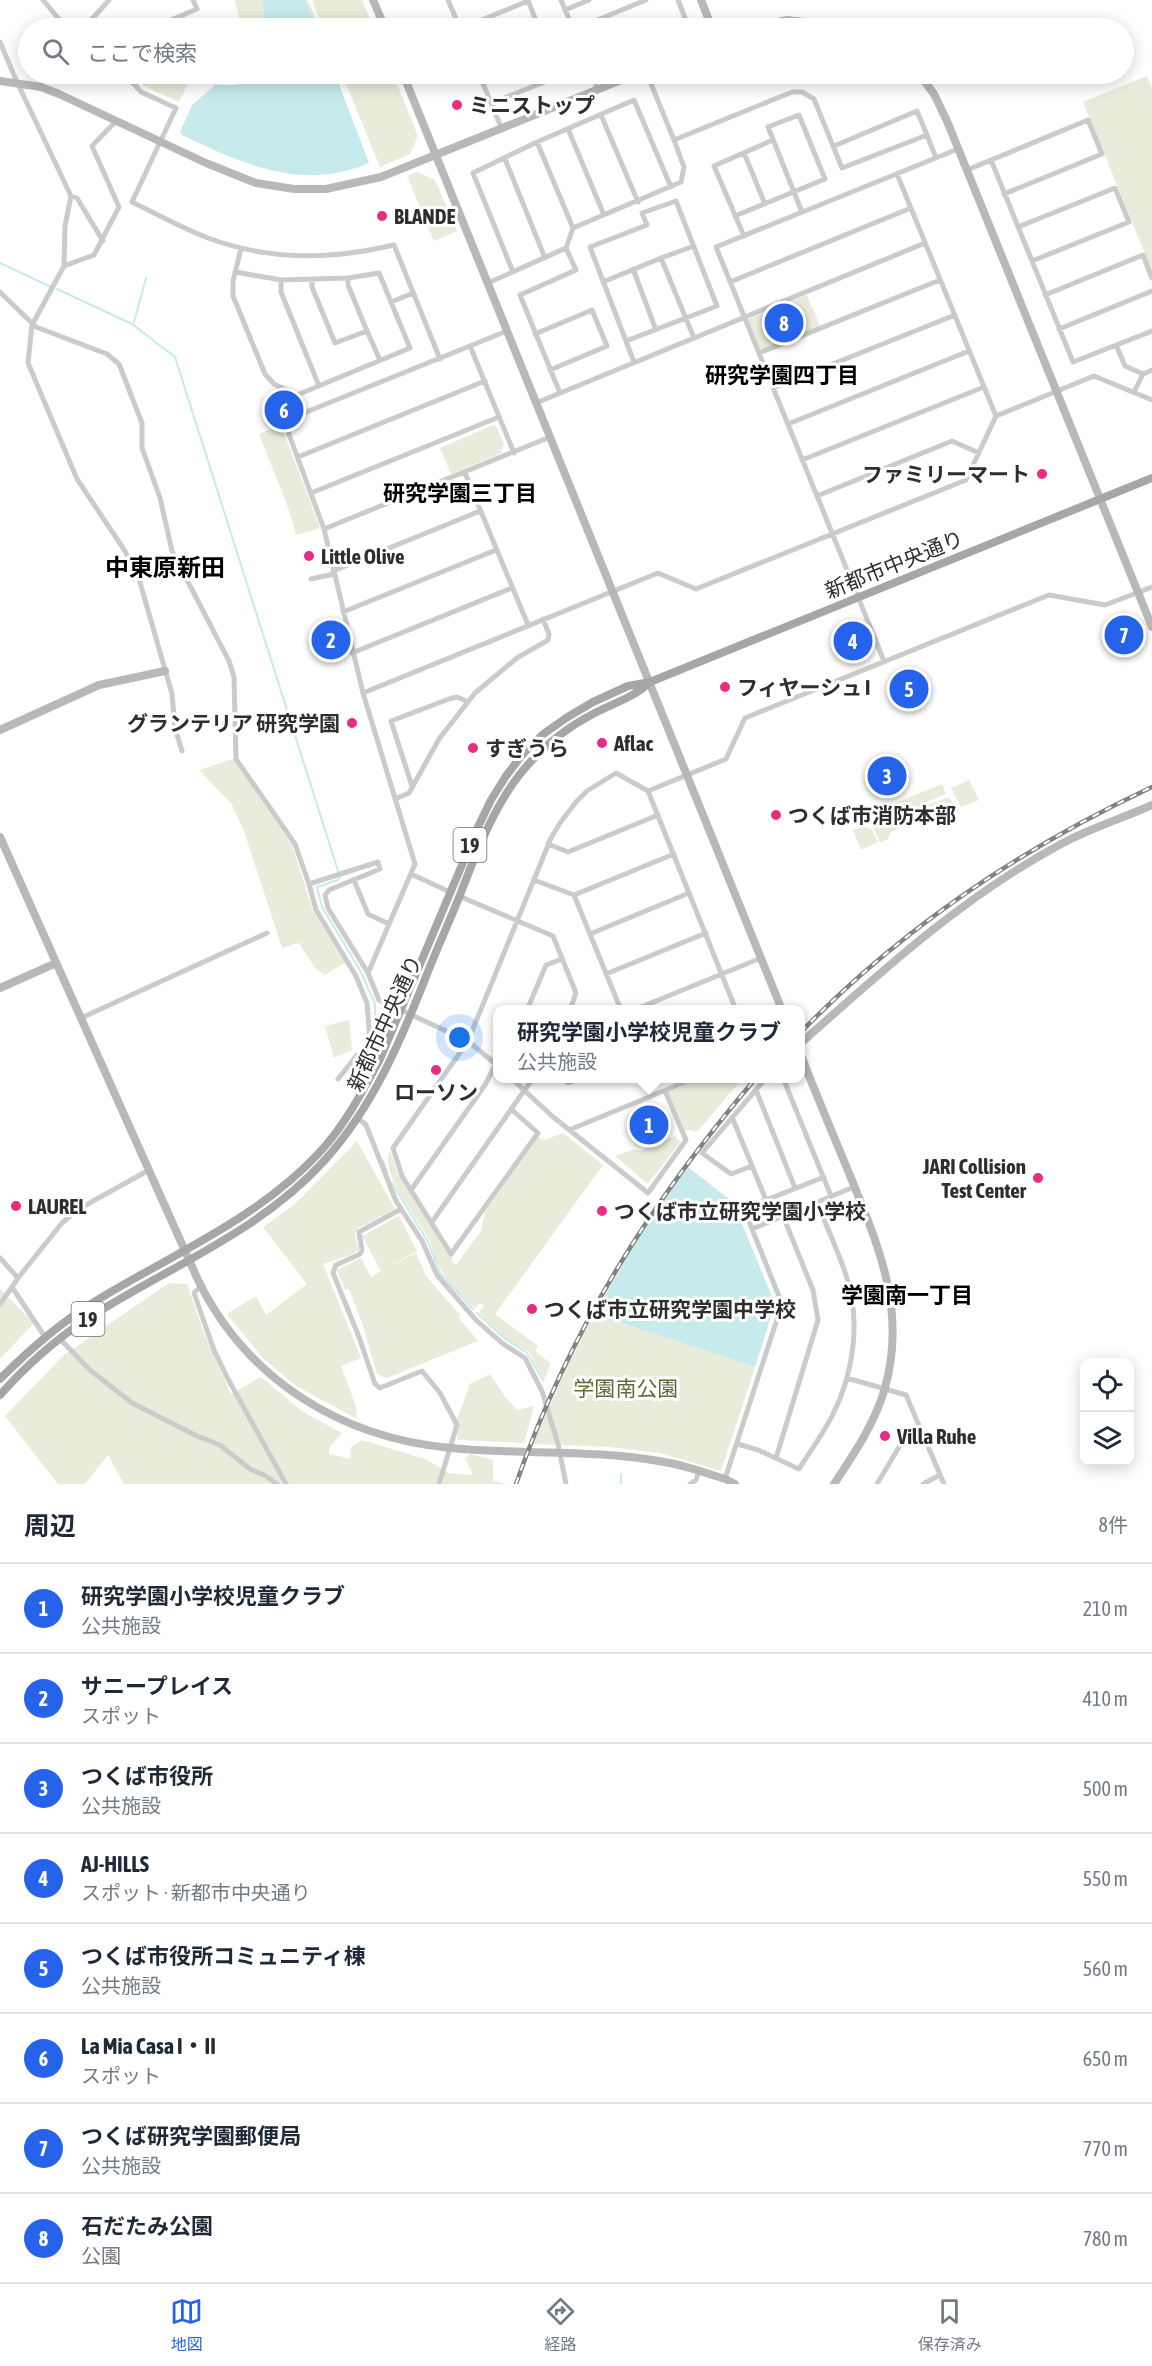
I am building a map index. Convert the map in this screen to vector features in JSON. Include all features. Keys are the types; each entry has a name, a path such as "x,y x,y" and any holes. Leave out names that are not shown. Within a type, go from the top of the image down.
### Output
{"main road":[{"name":"新都市中央通り","path":"0,1378 45,1337 98,1300 185,1250 274,1194 319,1153 358,1100 380,1059 491,800 522,755 542,735 580,709 634,683 650,682 1152,478"},
{"name":"新都市中央通り","path":"0,1395 60,1339 107,1306 190,1261 270,1211 304,1182 324,1161 358,1118 386,1070 470,868 500,805 529,763 547,745 570,727 638,694 650,682"}],"street":[{"path":"43,0 58,18"},
{"path":"93,18 109,0"},
{"path":"176,18 197,9 193,0"},
{"path":"373,0 381,18"},
{"path":"448,0 456,18"},
{"path":"561,0 569,18"},
{"path":"565,10 589,0"},
{"path":"602,18 646,0"},
{"path":"678,0 685,18"},
{"path":"700,0 708,18"},
{"path":"486,18 528,1 535,18"},
{"path":"0,42 71,196 65,226 64,266 32,325 28,363 77,479 123,548 136,572 172,694 176,728 182,750"},
{"path":"0,81 17,82"},
{"path":"27,84 59,94 233,176 265,185 294,189 326,189 362,183 608,84"},
{"path":"134,84 141,92 176,108 132,202 205,237 241,249 287,257 349,255 394,245 440,359"},
{"path":"407,84 780,1005"},
{"path":"482,84 501,127"},
{"path":"491,103 540,84"},
{"path":"595,84 597,88"},
{"path":"573,228 681,182 685,172 651,84"},
{"path":"926,84 934,94 967,170 1152,627"},
{"path":"674,140 792,92 802,92 814,99 842,168 927,135"},
{"path":"513,272 473,173 537,142 634,100 671,188"},
{"path":"834,146 917,111 936,158"},
{"path":"601,115 638,202"},
{"path":"735,216 794,191 825,179 799,115 768,127 794,191 802,212"},
{"path":"967,170 1088,120 1102,154 1004,194"},
{"path":"64,266 94,255 119,207 92,146 116,121"},
{"path":"568,129 604,215"},
{"path":"744,236 714,166 773,140"},
{"path":"537,142 573,228 566,248 576,270 520,295 560,393"},
{"path":"884,662 716,247 958,149"},
{"path":"744,153 765,204"},
{"path":"504,159 546,258"},
{"path":"991,160 1073,362 1152,331"},
{"path":"897,174 996,416"},
{"path":"1018,227 1115,188 1129,222 1032,261"},
{"path":"71,196 77,198 103,241"},
{"path":"626,341 717,306 676,201 642,213 646,225 590,247 634,362"},
{"path":"730,282 911,208"},
{"path":"536,402 925,243"},
{"path":"603,282 694,246"},
{"path":"488,283 566,248"},
{"path":"241,249 235,272 233,296 265,374 274,384 297,395 305,413"},
{"path":"1045,295 1143,255 1152,278"},
{"path":"661,258 694,338"},
{"path":"633,270 656,330"},
{"path":"235,272 281,280 348,278 379,273 410,348 297,395"},
{"path":"348,278 348,285 380,360"},
{"path":"281,280 281,292 319,386"},
{"path":"312,280 312,287 335,343 368,331"},
{"path":"759,353 940,280"},
{"path":"1059,329 1152,291"},
{"path":"0,292 32,325 107,354 115,359 122,370 142,423 142,448 160,498 172,551 229,661 234,677 236,759 295,844 315,910 356,976 367,1003 371,1054"},
{"path":"391,302 413,293"},
{"path":"536,333 592,310 607,346 550,370"},
{"path":"773,388 955,315"},
{"path":"368,973 415,864 352,653 324,529 284,421 507,331"},
{"path":"1116,345 1125,366 1143,374"},
{"path":"470,346 514,453"},
{"path":"788,424 969,351"},
{"path":"1134,392 1143,374 1152,370"},
{"path":"363,693 658,573 696,590 966,480 996,416 1094,376 1152,400"},
{"path":"298,458 485,381"},
{"path":"802,460 984,387"},
{"path":"311,494 499,417"},
{"path":"324,529 550,437"},
{"path":"817,496 952,441 979,453"},
{"path":"465,473 528,625"},
{"path":"317,585 313,578 334,572 480,511"},
{"path":"343,612 496,550"},
{"path":"648,791 726,759 745,718 1049,595 1105,605 1152,587"},
{"path":"352,653 512,588"},
{"path":"395,798 409,793 439,739 468,702 498,672 548,640 549,634 543,619"},
{"path":"0,730 99,685 165,671"},
{"path":"412,786 391,721 457,697 468,702"},
{"path":"511,1109 538,1133 451,1254 402,1176 393,1148 468,1041 548,844 560,823 576,802 616,773 648,791 734,1005"},
{"path":"805,1039 911,946 996,884 1064,843 1152,805"},
{"path":"548,844 568,852 658,815"},
{"path":"0,837 201,1286 212,1308 240,1345 264,1368 317,1408 361,1429 403,1441 451,1448 597,1454 665,1462 735,1484"},
{"path":"534,880 574,895 674,854"},
{"path":"309,884 378,862 380,869 329,890 326,895 328,908 368,973 379,1000 468,1041 493,1062"},
{"path":"411,874 450,892"},
{"path":"354,880 368,915 389,924"},
{"path":"590,934 689,893"},
{"path":"574,895 619,1005"},
{"path":"459,896 553,936 576,993 572,1005"},
{"path":"81,1018 267,933"},
{"path":"606,974 706,933"},
{"path":"646,1005 761,958"},
{"path":"529,1005 546,965 562,959"},
{"path":"0,988 56,963"},
{"path":"338,1079 357,1055 371,1054 380,1059"},
{"path":"805,1065 884,1266 891,1303 893,1344 885,1389 873,1420 834,1484"},
{"path":"411,1190 493,1072"},
{"path":"516,1083 569,1130 648,1193 686,1140 665,1091"},
{"path":"432,1222 529,1083"},
{"path":"569,1130 683,1083"},
{"path":"752,1166 731,1174 702,1153 762,1083"},
{"path":"785,1083 831,1196"},
{"path":"756,1090 795,1188"},
{"path":"732,1117 766,1200"},
{"path":"358,1118 366,1125 381,1166 401,1209 422,1241 436,1275 476,1320 502,1344 525,1358 542,1390 560,1453 566,1484"},
{"path":"0,1304 46,1242 77,1210 148,1170"},
{"path":"725,1479 782,1304 744,1209 824,1177"},
{"path":"752,1229 854,1187"},
{"path":"738,1444 799,1469 834,1414 847,1378 853,1343 854,1314 850,1289 817,1202"},
{"path":"401,1209 359,1232 362,1250 360,1254 336,1265 333,1274 359,1337 375,1384 380,1388 422,1371 440,1393 457,1425 439,1484"},
{"path":"776,1458 818,1320 813,1290 783,1216"},
{"path":"0,1258 18,1278"},
{"path":"201,1286 194,1293 214,1350 286,1484"},
{"path":"12,1287 45,1337"},
{"path":"60,1339 90,1370 124,1397 155,1415 226,1449 250,1469 277,1484"},
{"path":"847,1378 906,1395 944,1484"},
{"path":"877,1484 905,1437 922,1431"},
{"path":"690,1484 696,1480 699,1471"},
{"path":"923,1484 940,1475"}],"green space":[{"path":"234,0 308,0 316,18 239,18"},
{"path":"312,0 362,0 370,18 319,18"},
{"path":"1147,76 1152,88 1152,271 1083,102 1127,84 1134,84 1134,81"},
{"path":"142,84 188,84 179,102"},
{"path":"346,84 397,84 418,136 410,154 380,167"},
{"path":"417,172 435,180 457,231 434,241 407,176"},
{"path":"807,295 820,326 763,350 759,348 749,319"},
{"path":"281,425 320,528 296,535 289,510 259,434"},
{"path":"493,425 496,426 504,444 501,453 451,474 440,448"},
{"path":"233,759 292,845 313,911 345,963 325,975 315,968 299,943 282,948 244,831 231,803 199,770"},
{"path":"969,780 979,800 961,807 951,788"},
{"path":"942,784 946,794 921,804 924,811 907,819 900,818 895,803"},
{"path":"949,797 957,810 908,828 908,820 927,812 924,806"},
{"path":"894,820 898,829 891,832 888,839 880,843 872,825 882,825"},
{"path":"864,826 872,830 878,842 861,850 853,830"},
{"path":"349,1020 352,1050 334,1058 325,1026"},
{"path":"691,1083 739,1083 697,1132 685,1131 668,1092"},
{"path":"563,1133 603,1165 495,1314 538,1346 535,1351 551,1364 544,1380 529,1352 504,1338 479,1313 484,1306 480,1303 475,1308 444,1275 429,1240 401,1196 390,1171 388,1160 390,1150 398,1174 453,1258 451,1261 456,1265 481,1231 485,1212 538,1137 544,1140"},
{"path":"675,1136 680,1142 648,1184 615,1156 635,1149 640,1151"},
{"path":"357,1141 395,1209 358,1228 355,1234 359,1250 323,1264 361,1358 341,1366 356,1406 357,1419 296,1386 262,1357 227,1314 256,1296 266,1315 307,1284 263,1227 295,1204"},
{"path":"399,1216 417,1251 387,1268 416,1253 426,1276 460,1315 459,1318 478,1341 387,1378 377,1374 349,1289 345,1290 337,1270 361,1258 371,1277 381,1271 362,1236"},
{"path":"169,1283 187,1284 203,1330 231,1394 261,1377 303,1412 342,1433 329,1448 329,1454 350,1459 351,1447 362,1440 425,1459 449,1473 473,1475 465,1458 471,1454 493,1460 493,1481 508,1484 124,1484 108,1455 85,1484 58,1484 5,1416 64,1355"},
{"path":"0,1289 34,1323 0,1359"},
{"name":"学園南公園","path":"594,1314 755,1367 721,1471 660,1453 609,1447 533,1444 568,1364"},
{"path":"490,1374 505,1397 517,1410 534,1406 524,1443 457,1440 459,1423 457,1419 470,1384"}],"water":[{"path":"263,0 305,0 313,18 264,18"},
{"path":"339,84 369,163 344,171 320,175 296,175 273,171 227,156 182,135 180,132 192,105 215,85"},
{"path":"688,1167 733,1202 775,1304 755,1367 594,1314 643,1230"}],"waterway":[{"path":"0,263 51,287"},
{"path":"134,322 146,278"},
{"path":"57,289 132,324 175,357 340,877 338,880 317,887 322,907 361,972 375,1004 375,1028"},
{"path":"383,1161 387,1172"},
{"path":"392,1183 428,1242 440,1273 473,1309"},
{"path":"477,1313 504,1338 527,1353 543,1380"},
{"path":"621,1474 621,1484"}],"railway":[{"path":"805,1028 839,994 880,959 965,894 1056,837 1152,787"},
{"path":"516,1484 561,1373 616,1270 682,1172 752,1083"}],"place":[{"name":"ミニストップ","path":"457,105"},
{"name":"BLANDE","path":"382,216"},
{"name":"石だたみ公園","path":"784,323"},
{"name":"La Mia Casa I・II","path":"284,410"},
{"name":"ファミリーマート","path":"1042,474"},
{"name":"Little Olive","path":"309,556"},
{"name":"つくば研究学園郵便局","path":"1124,635"},
{"name":"サニープレイス","path":"331,640"},
{"name":"AJ-HILLS","path":"853,641"},
{"name":"フィヤーシュ I","path":"725,687"},
{"name":"つくば市役所コミュニティ棟","path":"909,689"},
{"name":"グランテリア 研究学園","path":"352,723"},
{"name":"Aflac","path":"602,743"},
{"name":"すぎうら","path":"473,748"},
{"name":"つくば市役所","path":"887,776"},
{"name":"つくば市消防本部","path":"776,815"},
{"name":"ローソン","path":"436,1070"},
{"name":"研究学園小学校児童クラブ","path":"649,1125"},
{"name":"JARI Collision Test Center","path":"1038,1178"},
{"name":"LAUREL","path":"16,1206"},
{"name":"つくば市立研究学園小学校","path":"602,1211"},
{"name":"つくば市立研究学園中学校","path":"532,1309"},
{"name":"Villa Ruhe","path":"885,1436"}],"district":[{"name":"研究学園四丁目","path":"782,375"},
{"name":"研究学園三丁目","path":"460,493"},
{"name":"中東原新田","path":"165,567"},
{"name":"学園南一丁目","path":"907,1295"}]}
